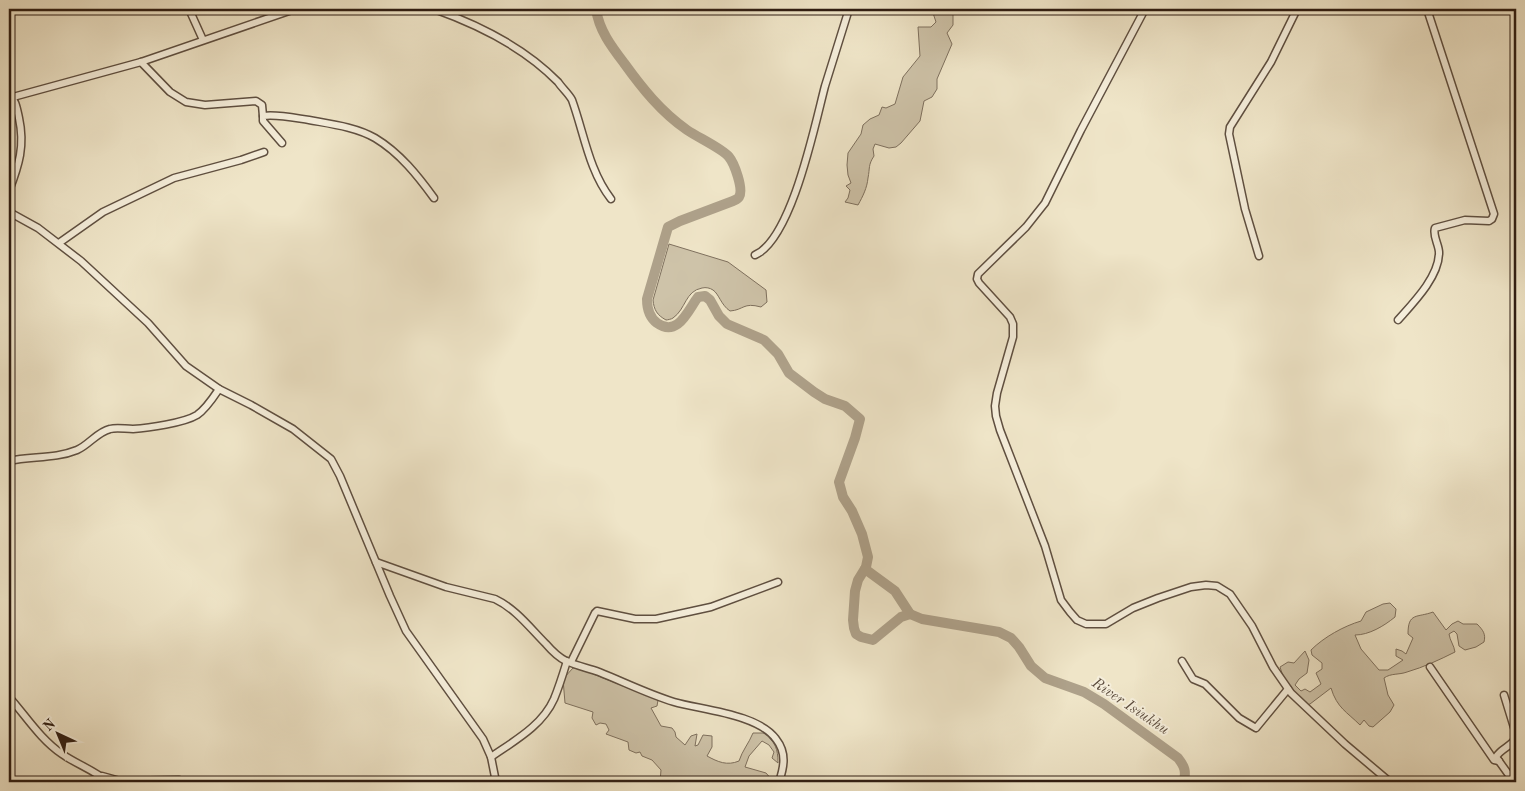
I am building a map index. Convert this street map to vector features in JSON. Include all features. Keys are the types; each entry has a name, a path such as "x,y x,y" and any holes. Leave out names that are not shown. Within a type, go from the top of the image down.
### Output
{"street":[{"path":"189,9 203,40"},
{"path":"9,191 17,169 22,140 17,107 11,96 141,62 296,9"},
{"path":"434,9 460,18 493,34 533,60 551,75 571,98 595,172 602,188 611,199"},
{"path":"755,255 761,253 768,245 780,227 789,208 813,137 825,86 848,9"},
{"path":"1145,9 1081,130 1049,197 1026,227 978,274 978,283 1010,317 1013,324 1013,337 995,406 1000,430 1045,546 1061,600 1077,620 1086,624 1106,624 1138,606 1158,598 1191,587 1217,586 1230,594 1252,626 1273,667 1291,693 1345,744 1390,782"},
{"path":"1259,256 1245,209 1229,134 1230,127 1271,62 1297,9"},
{"path":"1398,320 1421,293 1435,271 1440,252 1434,232 1435,228 1465,220 1489,222 1494,214 1427,9"},
{"path":"141,62 170,92 186,102 205,105 256,101 262,105 263,121 282,142"},
{"path":"263,116 295,118 332,124 375,138 403,160 434,198"},
{"path":"59,243 104,212 174,178 264,152"},
{"path":"9,212 38,228 81,261 148,323 186,366 219,389 293,429 330,459 340,476 406,631 483,739 491,757 496,782"},
{"path":"9,461 58,456 79,449 102,432 111,428 135,429 189,419 203,410 219,389"},
{"path":"376,562 446,587 502,602 519,615 553,652 569,662 674,702 725,713 764,728 776,738 782,749 784,767 779,782"},
{"path":"491,757 533,728 544,714 554,700 569,662 595,613 635,619 656,619 711,607 778,582"},
{"path":"1182,661 1193,679 1205,684 1239,718 1256,728 1288,689"},
{"path":"1430,667 1494,760 1499,761"},
{"path":"1504,695 1516,735 1513,743 1497,754 1496,757 1514,782"},
{"path":"9,697 30,724 62,754 108,782"},
{"path":"101,776 120,781 179,780"}],"shaded area":[{"path":"905,9 920,9 912,14 905,11"},
{"path":"920,9 956,9 953,13 953,25 947,33 952,44 937,79 937,89 932,97 924,101 920,121 901,143 896,147 889,148 875,144 873,149 874,156 870,164 867,185 862,198 858,205 845,202 850,190 846,186 851,183 847,165 848,153 861,134 863,125 879,115 882,107 886,108 895,104 903,77 920,56 918,27 931,27 936,22 933,13 923,13"},
{"path":"669,244 728,262 766,290 767,302 761,307 751,305 730,311 724,306 713,290 703,288 692,293 681,310 672,318 666,320 656,312 653,300"},
{"path":"1390,603 1396,609 1395,617 1376,629 1355,635 1361,649 1379,670 1388,670 1403,660 1396,656 1396,649 1406,654 1413,638 1408,634 1408,627 1414,617 1433,612 1446,630 1458,621 1463,624 1477,624 1484,632 1484,642 1476,647 1465,650 1459,646 1457,634 1454,631 1449,634 1455,652 1419,668 1389,675 1384,678 1388,695 1394,705 1390,712 1373,727 1369,726 1364,720 1360,725 1347,713 1339,705 1331,688 1307,705 1298,697 1284,678 1280,667 1288,662 1294,663 1305,651 1309,660 1307,673 1295,685 1301,691 1305,689 1310,692 1321,684 1316,673 1322,669 1322,663 1312,655 1311,650 1335,633 1361,621 1366,612 1383,604"},
{"path":"573,668 581,669 658,700 657,706 651,708 661,726 672,728 676,737 685,745 691,736 697,734 695,746 698,745 703,735 712,736 712,747 707,756 719,762 730,763 739,761 753,733 765,733 775,746 778,763 772,758 774,752 769,745 762,741 749,756 745,767 766,773 774,782 660,782 661,770 652,760 642,756 640,752 636,753 629,750 628,742 606,734 609,730 606,724 600,723 596,725 592,718 593,712 565,703 563,679"}],"waterway":[{"name":"River Isiukhu","path":"596,9 606,38 645,90 678,123 726,154 738,176 740,193 737,199 668,227 647,299 650,315 657,323 664,327 677,325 698,297 705,296 727,324 764,340 778,354 789,373 825,399 845,406 860,419 839,482 843,497 852,511 862,534 868,557 866,567 858,580 855,591 853,620 856,634 873,640 901,617 910,614 922,619 999,632 1011,638 1031,666 1045,678 1084,692 1104,704 1178,758 1184,769 1184,782"},
{"name":"River Isiukhu","path":"865,569 895,591 910,614"}]}
